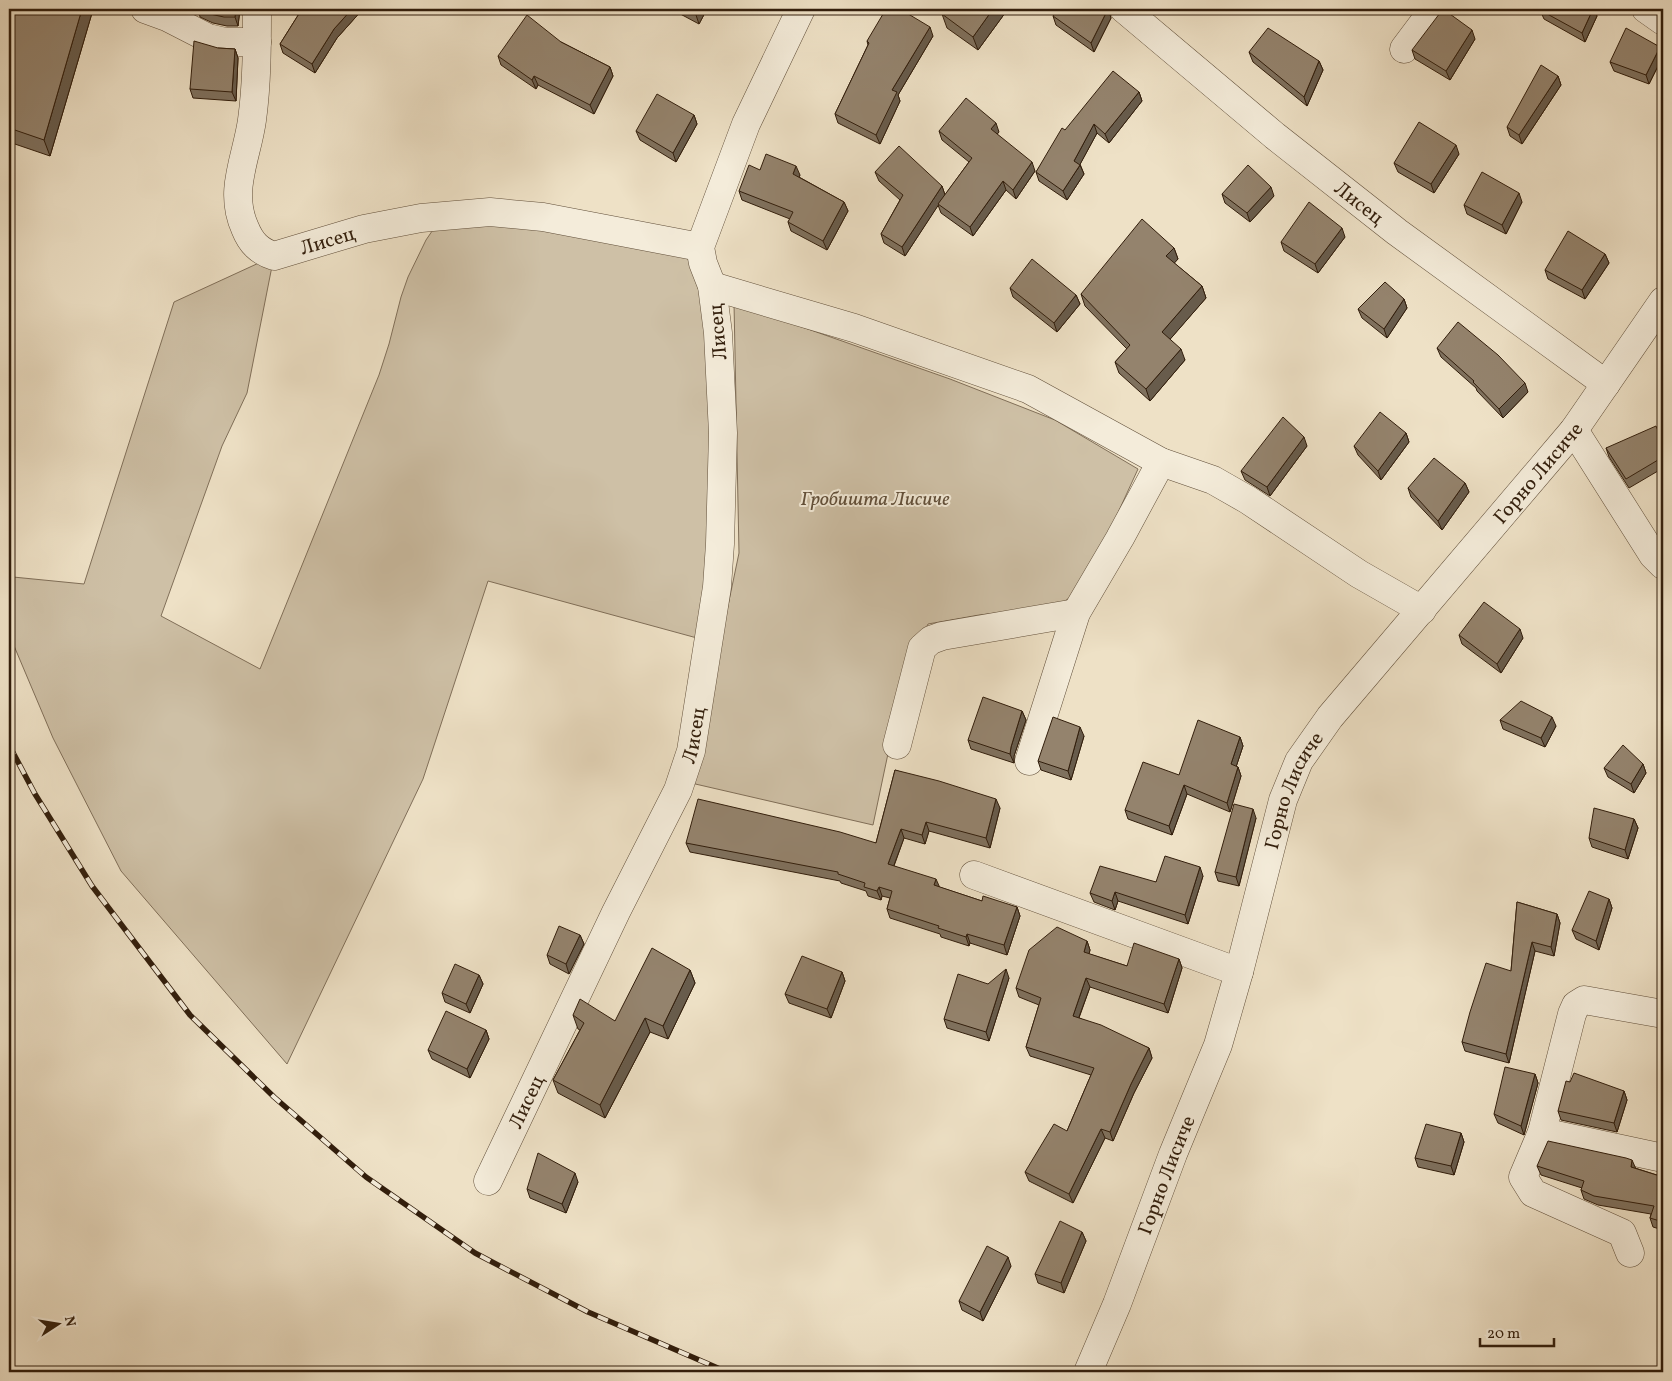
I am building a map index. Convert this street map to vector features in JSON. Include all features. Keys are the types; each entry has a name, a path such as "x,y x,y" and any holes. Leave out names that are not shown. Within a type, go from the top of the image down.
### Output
{"street":[{"path":"145,9 167,17 208,38 224,42 257,42"},
{"name":"Лисец","path":"257,9 252,120 237,185 237,199 240,219 248,234 261,251 274,256 364,230 412,220 464,213 490,212 543,217 700,247 703,263 712,286 718,334 723,433 720,544 716,587 691,751 678,790 612,921 488,1181"},
{"path":"700,247 746,124 801,9"},
{"name":"Лисец","path":"1124,9 1275,136 1390,226 1606,384"},
{"path":"1404,49 1434,9"},
{"path":"1646,9 1663,21"},
{"path":"712,286 854,328 1028,389 1161,462 1213,480 1248,500 1359,574 1422,610"},
{"name":"Горно Лисиче","path":"1088,1372 1117,1304 1218,1045 1239,972 1283,800 1299,761 1330,717 1574,430 1663,300"},
{"path":"1574,430 1653,555 1663,565"},
{"path":"1030,761 1076,613 1120,538 1161,462"},
{"path":"897,745 922,648 931,640 987,627 1076,613"},
{"path":"974,875 1239,972"},
{"path":"1630,1253 1622,1233 1533,1193 1523,1177 1542,1132 1572,1014 1576,1005 1584,1000 1663,1014"},
{"path":"1542,1132 1663,1158"}],"green space":[{"path":"443,215 700,247 712,286 708,641 488,581 423,779 287,1064 121,871 53,738 9,634 9,578 84,584 174,302 274,256 247,393 222,446 161,616 260,669 379,375 408,277 426,240"},
{"name":"Гробишта Лисиче","path":"734,303 950,379 1055,420 1138,469 1083,589 1057,606 979,615 928,624 906,668 873,825 691,783 739,553"}],"building":[{"path":"9,9 82,9 44,140 9,128"},
{"path":"200,9 236,9 235,17 224,17 210,14"},
{"path":"302,9 352,9 334,29 312,64 280,44"},
{"path":"886,9 900,9 930,27 892,90 897,92 876,135 835,114 869,43 867,41"},
{"path":"946,9 993,9 973,37 942,14"},
{"path":"1057,9 1108,9 1091,43 1053,16"},
{"path":"1443,9 1472,30 1446,71 1412,50"},
{"path":"1593,9 1582,33 1540,10"},
{"path":"527,15 561,42 610,67 590,105 534,76 532,80 498,56"},
{"path":"1268,28 1319,61 1304,97 1249,52"},
{"path":"1626,28 1660,47 1646,75 1610,62"},
{"path":"194,41 218,48 235,49 232,92 190,89"},
{"path":"1541,65 1558,76 1519,135 1507,127"},
{"path":"1113,71 1139,92 1105,134 1094,124 1074,161 1080,165 1063,191 1036,172 1062,128 1065,130"},
{"path":"657,94 694,115 673,153 636,131"},
{"path":"966,98 996,123 991,129 1032,162 1013,190 1003,181 970,227 938,204 972,158 939,131"},
{"path":"1419,122 1456,145 1431,184 1394,163"},
{"path":"899,146 942,186 902,247 881,234 903,195 875,172"},
{"path":"766,154 796,166 793,174 844,202 823,241 788,222 793,212 739,191 749,165 760,170"},
{"path":"1248,165 1271,187 1247,213 1222,194"},
{"path":"1482,172 1519,193 1502,225 1464,205"},
{"path":"1309,202 1342,228 1315,264 1281,242"},
{"path":"1142,219 1174,248 1166,256 1202,286 1162,332 1181,349 1146,389 1115,362 1130,345 1081,294"},
{"path":"1568,231 1605,254 1582,290 1545,270"},
{"path":"1032,259 1076,295 1054,323 1010,288"},
{"path":"1385,282 1404,299 1384,329 1358,309"},
{"path":"1458,322 1498,355 1525,383 1499,409 1474,381 1437,348"},
{"path":"1380,412 1406,433 1378,471 1354,446"},
{"path":"1283,417 1304,437 1267,487 1241,471"},
{"path":"1656,426 1663,443 1663,457 1626,479 1606,448"},
{"path":"1434,458 1465,483 1438,521 1408,488"},
{"path":"1484,602 1520,629 1497,664 1459,635"},
{"path":"983,697 1022,711 1010,754 968,740"},
{"path":"1521,701 1552,717 1541,738 1500,720"},
{"path":"1053,717 1080,727 1068,771 1038,761"},
{"path":"1198,720 1240,737 1231,764 1238,767 1227,803 1184,785 1169,826 1125,810 1143,762 1179,775"},
{"path":"1623,745 1643,764 1631,784 1604,768"},
{"path":"895,770 939,781 996,799 986,838 926,822 922,835 901,829 888,864 936,879 934,885 982,901 983,896 1017,907 1004,945 967,934 966,937 887,909 892,891 879,887 877,891 864,887 865,883 838,874 838,872 686,843 698,799 840,832 876,843"},
{"path":"1234,804 1253,809 1236,877 1215,872"},
{"path":"1594,808 1634,819 1625,850 1589,838"},
{"path":"1165,856 1200,867 1185,915 1115,892 1112,901 1090,893 1100,866 1156,882"},
{"path":"1589,891 1609,899 1596,941 1572,930"},
{"path":"1517,902 1557,914 1551,947 1532,942 1506,1054 1462,1042 1486,963 1511,971"},
{"path":"559,926 580,935 566,964 547,955"},
{"path":"1057,927 1087,941 1084,952 1127,966 1134,943 1179,959 1164,1004 1086,978 1073,1016 1101,1025 1149,1048 1110,1132 1101,1129 1069,1194 1025,1172 1054,1124 1067,1131 1094,1068 1026,1047 1041,998 1016,988 1029,950"},
{"path":"652,948 690,970 663,1026 645,1018 600,1105 553,1080 584,1023 573,1015 580,999 615,1021"},
{"path":"802,956 842,972 827,1009 785,994"},
{"path":"455,964 479,975 466,1004 442,993"},
{"path":"1006,969 986,1032 944,1019 958,974 988,984"},
{"path":"446,1011 486,1030 467,1069 428,1050"},
{"path":"1505,1067 1535,1074 1521,1126 1494,1114"},
{"path":"1574,1073 1624,1091 1614,1123 1558,1111 1566,1081 1570,1082"},
{"path":"1426,1124 1461,1133 1451,1166 1415,1158"},
{"path":"1548,1141 1626,1158 1632,1160 1631,1167 1663,1177 1663,1222 1650,1218 1654,1206 1594,1196 1581,1190 1584,1181 1537,1166"},
{"path":"538,1153 575,1173 562,1204 527,1189"},
{"path":"1060,1221 1082,1232 1061,1283 1035,1274"},
{"path":"987,1246 1008,1257 980,1312 959,1301"}],"railway":[{"path":"9,745 35,794 92,886 190,1015 274,1097 366,1177 475,1253 588,1312 727,1372"}]}
